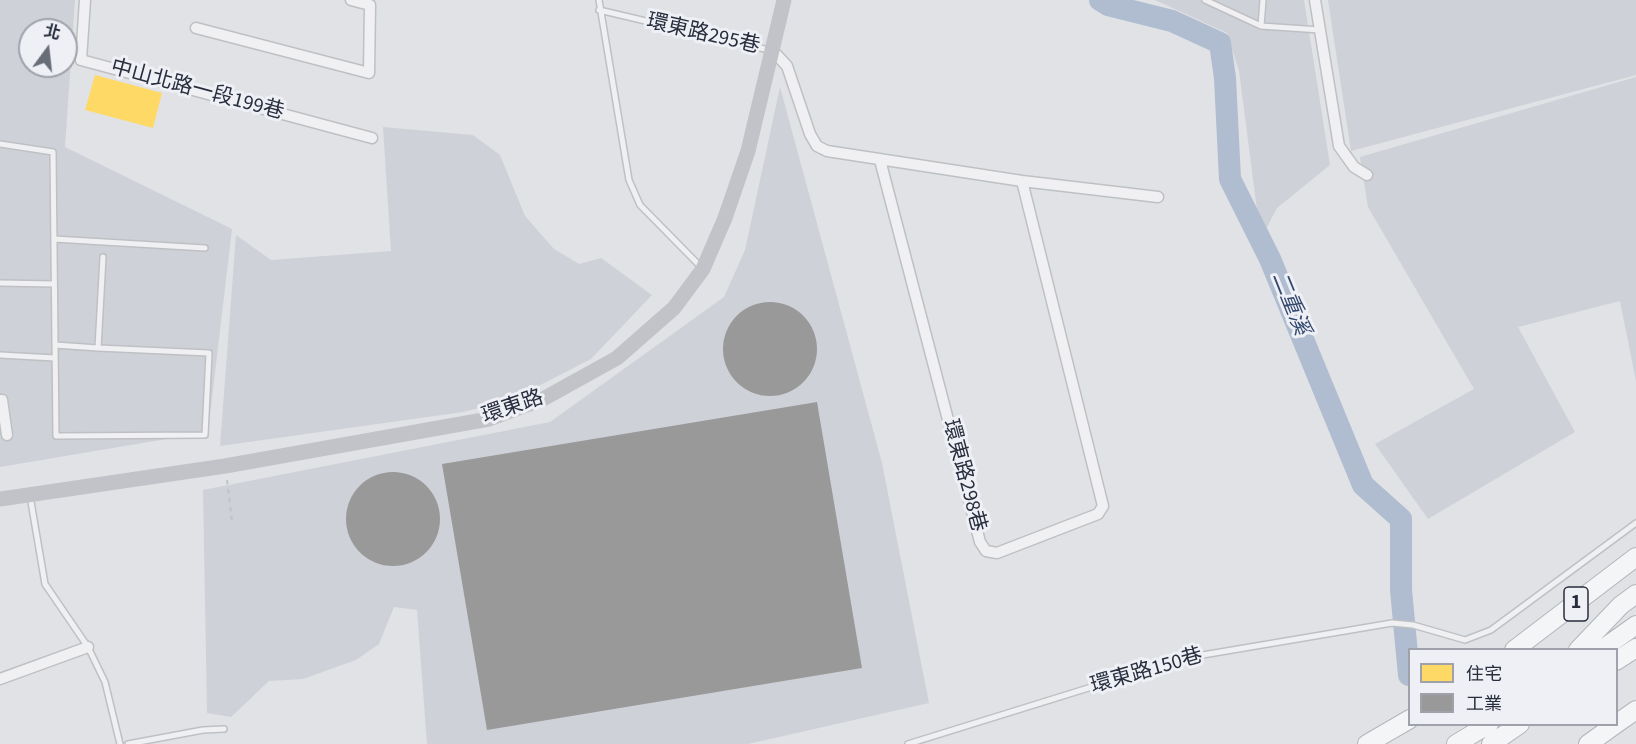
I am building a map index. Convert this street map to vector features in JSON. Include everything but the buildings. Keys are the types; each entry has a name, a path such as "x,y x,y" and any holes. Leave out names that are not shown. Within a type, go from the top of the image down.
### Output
{"highway":[{"name":"1","path":"1517,648 1636,557"},
{"path":"1580,648 1621,605 1636,594"},
{"name":"1","path":"1604,648 1636,625"},
{"path":"1618,660 1636,648"},
{"path":"1618,723 1636,710"},
{"path":"1367,744 1408,720"},
{"path":"1456,744 1486,726"},
{"path":"1491,744 1517,726"},
{"path":"1588,744 1613,726"}],"street":[{"name":"中山北路一段199巷","path":"85,0 81,60 372,138"},
{"path":"196,28 369,73 370,5 351,0"},
{"name":"環東路","path":"0,499 225,466 489,419 543,399 618,358 674,308 703,269 725,218 748,151 784,0"},
{"path":"1315,0 1339,146 1354,167 1367,175"},
{"path":"773,51 787,66 810,134 818,146 827,150 1022,181 1158,197"},
{"name":"環東路298巷","path":"880,160 980,542 986,551 997,553 1098,514 1103,506 1022,181"},
{"path":"0,400 2,400 7,435"},
{"path":"0,679 88,647"}],"lane":[{"path":"598,0 629,180 640,205 703,269"},
{"path":"1205,0 1261,26 1320,30"},
{"path":"1261,26 1263,0"},
{"name":"環東路295巷","path":"598,10 773,51"},
{"path":"0,144 53,152 54,284 56,436 205,435 209,353 55,345"},
{"path":"54,238 205,248"},
{"path":"98,348 103,257"},
{"path":"0,283 54,284"},
{"path":"0,355 55,358"},
{"path":"30,494 45,584 88,647 105,682 120,744"},
{"name":"環東路150巷","path":"908,744 1185,658 1392,623 1413,625 1465,639 1491,630 1636,523"},
{"path":"128,744 203,730 225,729"}],"path":[{"path":"225,466 232,521"}],"shaded area":[{"path":"0,0 75,0 74,18 18,18 18,78 70,78 65,147 232,229 208,432 0,467"},
{"path":"1155,0 1304,0 1330,165 1277,208 1266,229 1257,210 1239,71 1227,33"},
{"path":"1328,0 1636,0 1636,75 1351,151"},
{"path":"1636,77 1636,381 1620,301 1518,327 1575,432 1428,519 1375,444 1474,389 1368,207 1360,157"},
{"path":"780,87 882,463 929,703 748,744 427,744 417,610 394,607 379,644 356,660 303,679 269,681 231,717 207,713 203,490 550,422 724,297 745,250"},
{"path":"383,127 473,135 500,155 525,216 554,249 579,264 601,258 652,295 591,359 511,400 463,412 220,446 236,235 271,260 391,251"}],"waterway":[{"name":"二重溪","path":"1100,0 1108,5 1172,21 1220,43 1225,78 1230,179 1270,259 1363,485 1401,519 1401,590 1408,664"}]}
